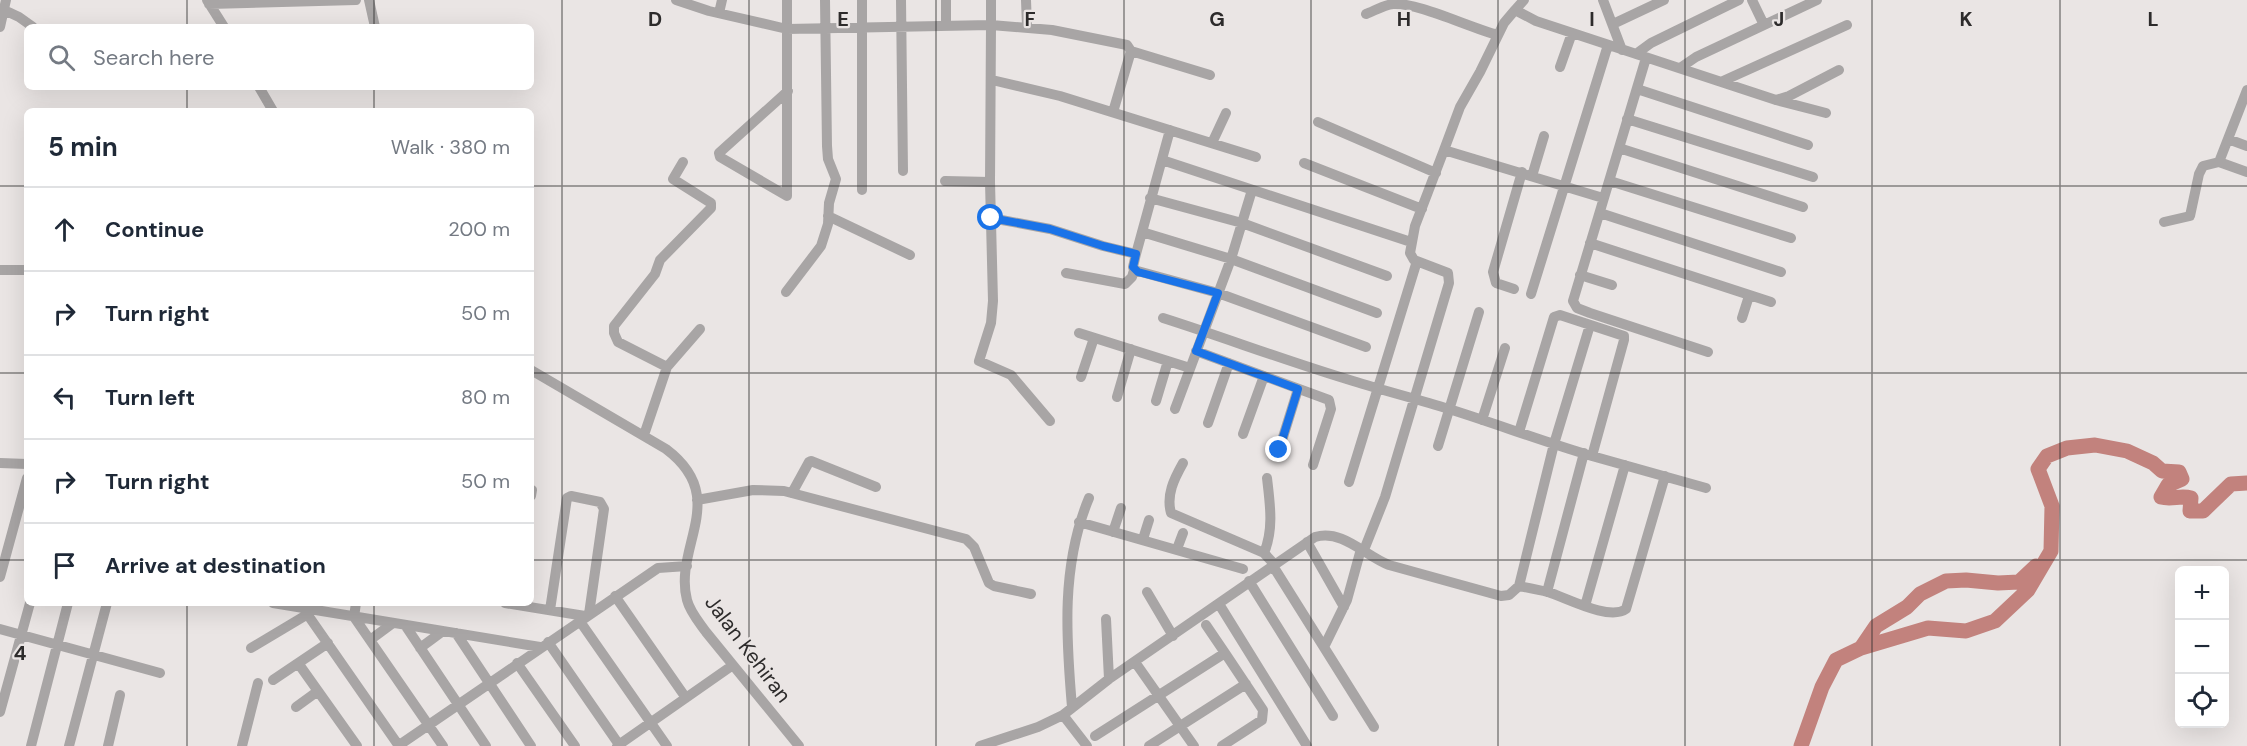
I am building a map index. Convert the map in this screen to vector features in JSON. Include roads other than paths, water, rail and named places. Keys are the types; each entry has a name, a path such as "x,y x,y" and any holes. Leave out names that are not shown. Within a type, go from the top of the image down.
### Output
{"street":[{"path":"208,2 356,0"},
{"path":"369,0 374,24"},
{"path":"676,0 719,13 788,29 1027,26 1127,45 1131,51 1210,75"},
{"path":"719,13 722,0"},
{"path":"787,0 788,29 788,91 788,126 787,196 720,157 719,153 788,91"},
{"path":"786,292 821,246 828,224 836,179 828,159 827,146 825,0"},
{"path":"862,0 862,190"},
{"path":"901,0 903,171"},
{"path":"946,0 946,26"},
{"path":"991,0 990,182 993,311 979,361 1011,375 1050,421"},
{"path":"1026,0 1027,26"},
{"path":"1324,647 1344,607 1362,549 1384,497 1449,277 1444,270 1411,257 1411,242 1460,107 1504,23 1524,0"},
{"path":"1603,0 1622,50"},
{"path":"1613,24 1664,0"},
{"path":"1708,352 1577,308 1573,301 1637,89 1641,56 1651,43 1739,0"},
{"path":"1752,0 1764,25"},
{"path":"1787,0 1792,11"},
{"path":"1680,68 1696,57 1817,0"},
{"path":"208,2 222,24"},
{"path":"1366,14 1389,4 1396,4 1427,11 1498,35"},
{"path":"1515,10 1524,16 1622,50 1776,100 1826,113"},
{"path":"2,14 19,17 29,24"},
{"path":"1723,81 1827,32 1847,25"},
{"path":"1560,67 1572,33"},
{"path":"1531,294 1608,45"},
{"path":"1113,112 1131,51"},
{"path":"1776,100 1789,96 1839,70"},
{"path":"992,80 1060,96 1256,157"},
{"path":"1637,89 1808,145"},
{"path":"261,90 271,108"},
{"path":"2219,162 2244,106 2247,90"},
{"path":"1212,143 1226,113"},
{"path":"1627,119 1813,177"},
{"path":"1318,122 1436,173"},
{"path":"1066,273 1125,284 1132,278 1150,198 1170,130"},
{"path":"1514,289 1496,283 1493,279 1494,265 1527,174 1544,136"},
{"path":"2228,139 2247,146"},
{"path":"1619,148 1803,207"},
{"path":"1444,150 1603,198"},
{"path":"1162,160 1411,242"},
{"path":"667,367 618,342 614,326 655,274 660,260 711,208 711,203 673,179 682,162"},
{"path":"2164,222 2188,218 2191,214 2199,174 2203,166 2219,162 2247,172"},
{"path":"1304,163 1422,209"},
{"path":"945,181 990,182"},
{"path":"1610,181 1791,238"},
{"path":"1175,409 1231,259 1252,190"},
{"path":"1150,198 1242,223 1387,276"},
{"path":"1600,213 1781,272"},
{"path":"828,216 910,255"},
{"path":"991,218 1057,230 1103,246 1136,254"},
{"path":"1142,232 1231,259 1377,313"},
{"path":"1590,243 1772,302"},
{"path":"1349,482 1417,261"},
{"path":"0,270 24,270"},
{"path":"1134,270 1218,293 1366,347"},
{"path":"1580,274 1612,285"},
{"path":"1742,318 1749,296"},
{"path":"1438,446 1479,312"},
{"path":"1519,432 1554,317 1560,315 1624,336 1547,592"},
{"path":"1163,318 1554,444 1706,488"},
{"path":"980,746 1038,727 1067,711 1249,581 1307,542 1324,535 1336,536 1362,549 1376,560 1389,565 1500,596 1509,595 1519,586 1554,444 1590,325"},
{"path":"644,435 667,367 700,329"},
{"path":"1079,333 1190,368"},
{"path":"1081,378 1094,338"},
{"path":"1482,420 1505,348"},
{"path":"1117,397 1131,349"},
{"path":"1196,351 1329,400 1330,409 1313,465"},
{"path":"1156,401 1168,361"},
{"path":"1208,423 1229,363"},
{"name":"Jalan Kehiran","path":"534,372 644,435 666,449 683,464 690,476 697,500 697,523 687,566 686,599 693,614 800,746"},
{"path":"1243,434 1264,376"},
{"path":"1279,450 1298,389"},
{"path":"792,493 809,462 812,461 876,487"},
{"path":"0,463 24,465"},
{"path":"1183,463 1172,483 1169,504 1171,513 1264,553 1374,727"},
{"path":"1586,606 1625,465"},
{"path":"1519,586 1547,592 1607,612 1621,613 1626,609 1665,476"},
{"path":"1264,553 1271,531 1267,478"},
{"path":"0,577 24,489"},
{"path":"697,500 753,489 769,489 966,539 974,547 989,583 1031,594"},
{"path":"550,610 567,498 571,496 600,502 604,508 584,617 667,746"},
{"path":"1087,746 1067,711 1068,605 1073,552 1079,522 1089,498"},
{"path":"1113,532 1121,508"},
{"path":"1143,539 1149,520"},
{"path":"1079,522 1243,569"},
{"path":"1177,549 1183,533"},
{"path":"1307,542 1344,607"},
{"path":"305,611 399,746 658,568 687,566"},
{"path":"1249,581 1334,716"},
{"path":"1147,592 1173,636"},
{"path":"615,596 686,698"},
{"path":"1218,604 1307,746"},
{"path":"0,712 29,606"},
{"path":"31,746 67,606"},
{"path":"69,746 106,606"},
{"path":"285,606 305,611 354,616 544,645 618,746 733,665"},
{"path":"356,606 354,616 442,746"},
{"path":"527,606 584,617"},
{"path":"251,648 305,611"},
{"path":"1106,619 1109,679"},
{"path":"370,640 393,623"},
{"path":"405,625 486,746"},
{"path":"1206,625 1263,710 1264,716 1262,720 1222,746"},
{"path":"0,629 160,673"},
{"path":"420,648 443,631"},
{"path":"456,633 531,746"},
{"path":"273,680 328,643"},
{"path":"1095,736 1225,653"},
{"path":"1135,662 1194,746"},
{"path":"297,663 357,746"},
{"path":"517,663 575,746"},
{"path":"242,746 258,683"},
{"path":"1149,746 1246,684"},
{"path":"296,707 318,692"},
{"path":"108,746 120,695"}],"waterway":[{"path":"1801,746 1822,687 1836,660 1861,648 1928,628 1966,631 1995,621 2028,590 2051,551 2052,506 2038,469 2047,456 2067,448 2095,445 2127,451 2153,463 2162,471 2179,472 2182,479 2168,485 2161,497 2191,498 2190,511 2203,511 2231,484 2247,483"},
{"path":"1861,648 1876,626 1907,607 1920,594 1946,581 2019,582 2036,566"}]}
